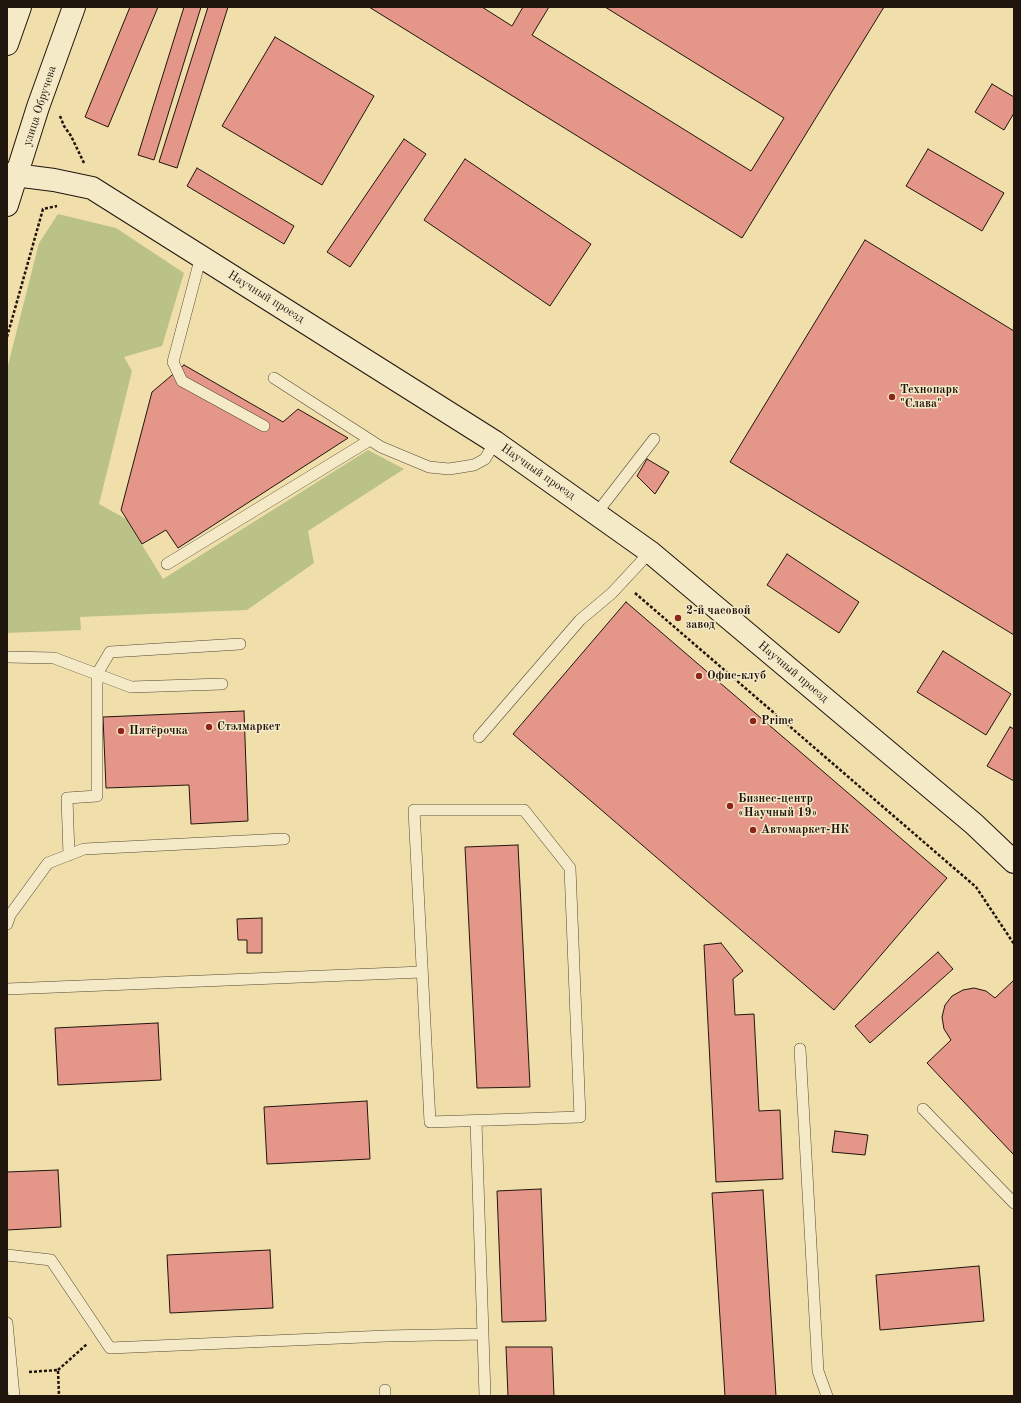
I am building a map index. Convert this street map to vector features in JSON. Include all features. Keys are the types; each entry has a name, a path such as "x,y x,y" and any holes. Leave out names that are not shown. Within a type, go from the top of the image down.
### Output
{"street":[{"path":"7,44 20,7"},
{"name":"улица Обручева","path":"7,205 12,174 74,7"},
{"name":"Научный проезд","path":"12,174 54,180 92,188 495,442 650,552 968,819 1014,862"}],"lane":[{"path":"201,256 173,362 182,381 264,426"},
{"path":"274,378 382,447 429,467 448,469 474,465 485,458 495,442"},
{"path":"596,514 654,439"},
{"path":"167,564 370,440"},
{"path":"479,737 580,620 612,593 650,552"},
{"path":"69,855 67,798 97,796 97,674 110,652 240,644"},
{"path":"7,657 54,658 131,687 222,684"},
{"path":"414,810 524,810 570,868 580,1116 476,1121 430,1122 414,810"},
{"path":"7,924 10,915 48,863 84,849 284,839"},
{"path":"7,989 422,972"},
{"path":"800,1048 818,1371 827,1396"},
{"path":"924,1109 1014,1203"},
{"path":"476,1121 485,1396"},
{"path":"7,1255 51,1260 110,1348 378,1336 483,1334"},
{"path":"7,1323 14,1396"}],"path":[{"path":"60,116 64,126 71,136"},
{"path":"7,337 43,209"},
{"path":"622,582 976,887 1014,944"},
{"path":"13,1374 58,1370 100,1333"},
{"path":"58,1370 59,1396"}],"green space":[{"path":"58,214 116,228 184,273 162,346 124,357 132,371 99,504 126,519 163,579 368,450 404,469 308,531 314,563 247,610 80,617 81,630 7,633 7,369 39,243"}],"building":[{"path":"130,7 158,7 108,127 85,117"},
{"path":"184,7 201,7 154,160 138,155"},
{"path":"208,7 228,7 177,168 159,162"},
{"path":"369,7 482,7 512,26 523,7 549,7 532,35 751,171 784,118 605,7 884,7 742,238"},
{"path":"275,37 374,96 322,185 222,126"},
{"path":"992,84 1014,97 1014,113 1004,130 975,112"},
{"path":"404,139 426,154 350,267 327,252"},
{"path":"928,149 1004,193 982,231 906,186"},
{"path":"465,159 591,244 550,306 424,220"},
{"path":"197,168 294,226 284,244 187,186"},
{"name":"Технопарк \"Слава\"","path":"865,240 1014,331 1014,635 730,462"},
{"path":"184,365 283,422 298,409 348,438 178,548 166,530 142,544 121,510 152,392"},
{"path":"647,459 669,472 655,494 637,476"},
{"path":"787,554 859,602 839,633 767,585"},
{"name":"Бизнес-центр «Научный 19»","path":"626,602 947,878 834,1010 513,734"},
{"path":"943,651 1011,694 986,735 917,692"},
{"path":"244,711 248,821 191,824 189,785 106,788 103,717"},
{"path":"1010,727 1014,729 1014,781 987,766"},
{"path":"518,845 530,1087 477,1088 465,847"},
{"path":"262,918 262,953 247,953 247,940 238,940 237,919"},
{"path":"721,943 743,971 733,979 735,1015 754,1014 759,1111 780,1110 783,1179 716,1182 704,945"},
{"path":"938,952 953,969 870,1043 855,1026"},
{"path":"1014,980 1014,1155 927,1063 951,1040 944,1029 942,1017 945,1005 952,996 963,990 974,988 986,991 995,998"},
{"path":"158,1023 161,1080 58,1085 55,1028"},
{"path":"367,1101 370,1159 267,1164 264,1107"},
{"path":"835,1131 868,1135 865,1155 832,1152"},
{"path":"58,1170 61,1227 7,1230 7,1172"},
{"path":"541,1189 546,1321 502,1322 497,1191"},
{"path":"763,1190 776,1396 725,1396 712,1193"},
{"path":"270,1250 273,1308 170,1313 167,1255"},
{"path":"979,1266 984,1321 880,1330 876,1275"},
{"path":"506,1347 552,1347 554,1396 508,1396"}],"place":[{"name":"Технопарк \"Слава\"","path":"892,397"},
{"name":"2-й часовой завод","path":"678,618"},
{"name":"Офис-клуб","path":"699,676"},
{"name":"Prime","path":"753,721"},
{"name":"Стэлмаркет","path":"209,727"},
{"name":"Пятёрочка","path":"121,731"},
{"name":"Бизнес-центр «Научный 19»","path":"730,806"},
{"name":"Автомаркет-НК","path":"753,830"}]}
